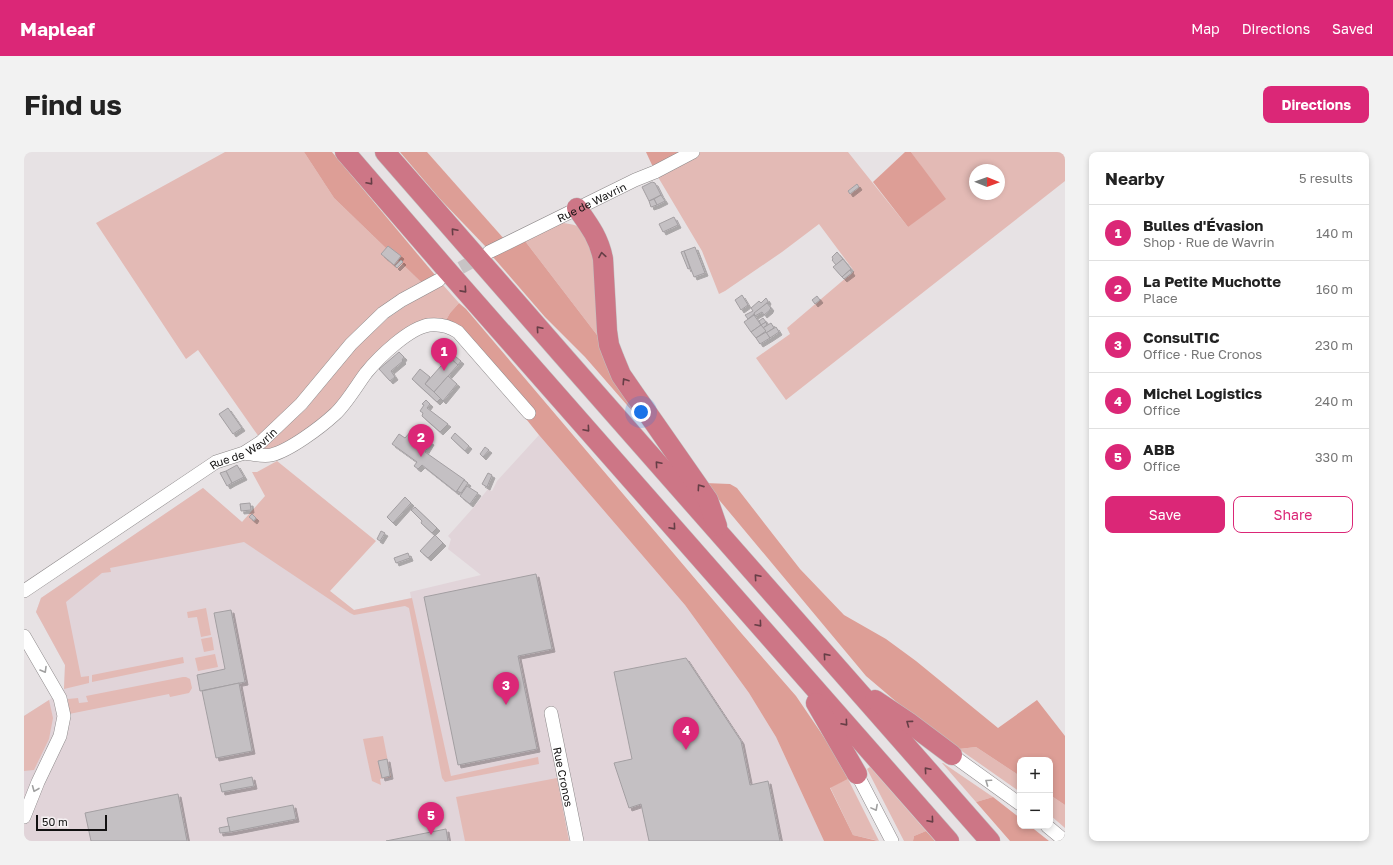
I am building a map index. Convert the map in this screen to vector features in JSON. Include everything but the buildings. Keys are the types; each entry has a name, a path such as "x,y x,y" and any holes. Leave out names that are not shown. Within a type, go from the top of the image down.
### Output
{"highway":[{"path":"345,152 446,270 949,841"},
{"path":"385,152 720,536 990,841"},
{"path":"577,208 596,236 601,249 603,259 607,331 618,369 708,500 720,536"},
{"path":"801,672 822,713 857,774"},
{"path":"852,685 908,722 952,755"}],"street":[{"name":"Rue de Wavrin","path":"489,252 635,180 655,172 693,152"},
{"name":"Rue de Wavrin","path":"24,591 216,462 244,453 261,442 301,404 351,344 384,312 402,300 439,280"},
{"path":"244,453 272,455 297,443 336,414 367,371 395,344 408,334 428,325 445,326 458,332 529,413"},
{"path":"24,636 60,698 64,716 60,736 38,782 24,817"},
{"name":"Rue Cronos","path":"551,713 577,841"},
{"path":"952,755 1017,802"},
{"path":"857,774 892,841"},
{"path":"1051,829 1065,841"}],"shaded area":[{"path":"225,152 304,152 334,198 422,283 259,437 198,350 186,359 96,223"},
{"path":"304,152 332,152 435,275 422,283 334,198"},
{"path":"400,152 427,152 505,240 486,247 440,199"},
{"path":"646,152 680,152 659,168 652,165"},
{"path":"693,152 848,152 908,227 921,166 911,152 1065,152 1065,181 786,400 756,358 790,334 787,328 854,271 819,224 782,252 719,294 702,251 655,172"},
{"path":"905,152 911,152 946,199 908,227 873,182"},
{"path":"559,223 571,224 584,230 596,242 607,348 525,241"},
{"path":"525,241 607,348 668,452 585,357 545,317 493,257"},
{"path":"443,285 459,303 450,313 445,322 427,322 341,404 281,448 261,452 262,447 306,409 352,351 388,318 420,296"},
{"path":"459,303 466,309 796,696 830,746 848,779 830,788 853,835 878,841 824,841 776,737 749,693 685,605 539,435 481,363 445,322 450,313"},
{"path":"539,435 685,605 749,693 776,737 824,841 24,841 24,716 64,689 65,665 36,612 41,598 203,488 242,522 354,610 411,598 410,592 481,575 448,549 451,539 448,536 488,489 492,491 497,481"},
{"path":"277,461 376,541 330,591 354,610 412,598 451,776 538,757 539,764 445,782 442,778 409,608 405,606 354,615 244,542 110,568 111,572 102,573 66,602 81,677 89,676 89,683 64,689 65,665 36,612 41,598 203,488 242,522 265,496 252,472 257,472"},
{"path":"705,483 730,484 737,488 800,569 844,615 886,639 916,661 998,728 1037,700 1065,736 1065,805 1053,797 1053,757 1017,757 1017,774 976,747 959,749 912,715 866,676"},
{"path":"206,608 211,635 201,637 197,617 188,618 187,612"},
{"path":"212,637 214,650 204,652 201,639"},
{"path":"215,654 218,667 198,671 195,658"},
{"path":"183,657 184,663 92,682 92,675"},
{"path":"183,677 190,679 192,688 189,693 170,697 169,694 69,714 68,699 78,698 79,703 88,702 86,696"},
{"path":"49,700 53,718 49,739 34,770 24,771 24,716"},
{"path":"383,736 391,777 380,779 381,785 372,781 363,739"},
{"path":"976,747 1017,774 1017,790 959,749"},
{"path":"943,763 993,797 976,802"},
{"path":"870,767 926,831 914,836 913,841 904,841 867,769"},
{"path":"557,778 569,841 465,841 456,797"},
{"path":"848,779 879,841 853,835 830,787"},
{"path":"993,797 1017,816 1017,829 1034,829 1049,841 1010,841 976,802"},
{"path":"1053,797 1065,805 1065,828 1053,818"},
{"path":"926,831 935,841 913,841 914,836"}],"tunnel":[{"path":"444,277 484,255"}],"place":[{"name":"Bulles d'Évasion","path":"444,371"},
{"name":"La Petite Muchotte","path":"421,457"},
{"name":"ConsulTIC","path":"506,705"},
{"name":"Michel Logistics","path":"686,750"},
{"name":"ABB","path":"431,835"}]}
